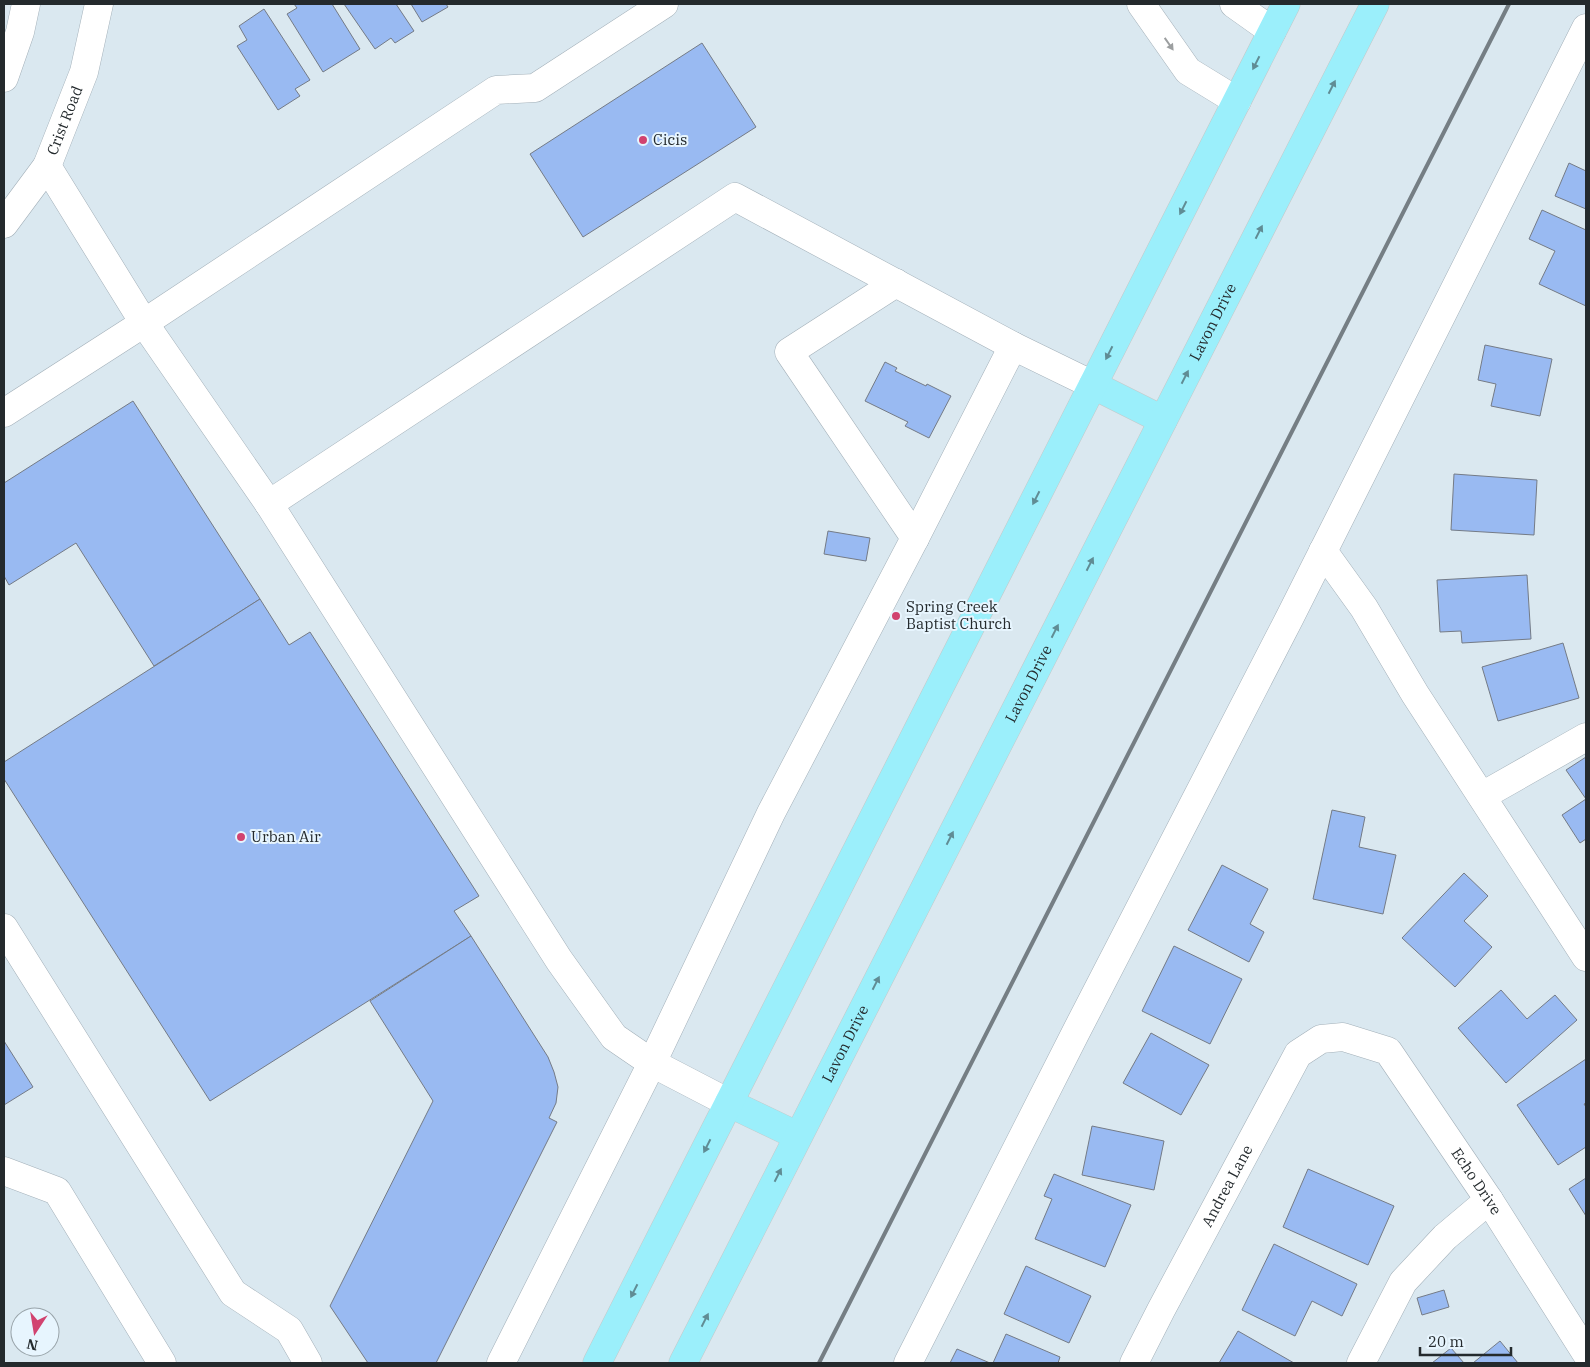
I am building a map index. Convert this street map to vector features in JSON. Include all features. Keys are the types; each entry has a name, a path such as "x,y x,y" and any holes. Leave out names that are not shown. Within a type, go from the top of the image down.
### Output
{"main road":[{"path":"597,1363 1286,4"},
{"name":"Lavon Drive","path":"683,1363 1375,4"},
{"path":"1093,385 1163,420"},
{"path":"729,1102 798,1136"}],"street":[{"path":"4,78 20,32 26,4"},
{"name":"Crist Road","path":"4,224 48,166 84,72 98,4"},
{"path":"4,413 144,323 496,90 535,88 664,4"},
{"path":"1141,4 1188,71 1237,101"},
{"path":"1234,4 1272,31"},
{"path":"908,1363 1323,551 1586,28"},
{"path":"48,166 144,323 269,504 559,960 614,1037 652,1063 729,1102"},
{"path":"269,504 735,197 1013,346 1093,385"},
{"path":"896,283 789,352 915,538"},
{"path":"501,1363 652,1063 771,813 1013,346"},
{"path":"1323,551 1364,608 1415,694 1586,957"},
{"path":"1482,796 1586,737"},
{"path":"4,928 233,1292 289,1330 308,1363"},
{"name":"Echo Drive","path":"1344,1037 1388,1051 1488,1200 1586,1353"},
{"name":"Andrea Lane","path":"1134,1363 1298,1054 1321,1039 1344,1037"},
{"path":"4,1171 57,1191 162,1363"},
{"path":"1361,1363 1403,1282 1445,1237 1488,1200"}],"building":[{"path":"294,4 332,4 360,49 323,72 287,14 297,8"},
{"path":"344,4 396,4 414,31 395,43 391,38 375,49"},
{"path":"411,4 446,4 448,7 422,22"},
{"path":"264,9 310,80 295,89 300,96 278,110 237,46 247,40 239,26"},
{"name":"Cicis","path":"702,43 756,127 583,237 530,154"},
{"path":"1569,163 1586,171 1586,209 1555,196"},
{"path":"1542,210 1586,230 1586,306 1539,284 1555,251 1529,239"},
{"path":"1485,345 1552,359 1540,416 1491,406 1496,384 1478,380"},
{"path":"885,362 897,368 895,371 951,396 929,438 905,426 908,422 865,401"},
{"path":"133,401 260,599 154,666 76,543 9,585 4,576 4,483"},
{"path":"1454,474 1537,480 1534,535 1451,530"},
{"path":"828,531 870,538 866,561 824,554"},
{"path":"1527,575 1531,639 1462,643 1461,631 1440,632 1437,580"},
{"name":"Urban Air","path":"260,599 289,645 310,632 479,896 454,911 471,936 210,1101 4,779 4,762"},
{"path":"1563,643 1579,698 1498,721 1482,667"},
{"path":"1586,757 1586,799 1566,770"},
{"path":"1586,799 1586,839 1580,843 1562,815"},
{"path":"1332,810 1365,817 1359,847 1396,855 1383,914 1313,899"},
{"path":"1222,865 1268,889 1250,924 1264,932 1249,962 1188,930"},
{"path":"1464,873 1488,896 1464,921 1492,947 1455,987 1402,938"},
{"path":"471,936 548,1057 558,1087 556,1103 549,1118 557,1122 436,1363 368,1363 330,1306 433,1101 370,1001"},
{"path":"1174,946 1242,979 1210,1044 1142,1011"},
{"path":"1501,990 1527,1019 1555,995 1577,1020 1506,1083 1458,1028"},
{"path":"1151,1033 1209,1065 1181,1115 1123,1083"},
{"path":"4,1041 33,1087 4,1105"},
{"path":"1586,1059 1586,1103 1584,1104 1586,1107 1586,1147 1558,1165 1517,1105"},
{"path":"1092,1126 1164,1141 1154,1190 1082,1175"},
{"path":"1308,1169 1394,1206 1368,1265 1283,1227"},
{"path":"1054,1174 1131,1205 1105,1267 1035,1239 1052,1199 1044,1196"},
{"path":"1586,1178 1586,1216 1569,1189"},
{"path":"1274,1244 1357,1284 1342,1316 1312,1301 1295,1336 1242,1310"},
{"path":"1026,1266 1091,1296 1069,1343 1004,1314"},
{"path":"1444,1290 1449,1307 1422,1315 1417,1298"},
{"path":"1238,1331 1294,1363 1219,1363"},
{"path":"1006,1334 1060,1357 1058,1363 993,1363"},
{"path":"1500,1341 1518,1363 1473,1363"},
{"path":"1451,1348 1464,1363 1432,1363"},
{"path":"957,1349 990,1363 950,1363"}],"railway":[{"path":"819,1363 1509,4"}],"place":[{"name":"Cicis","path":"643,140"},
{"name":"Spring Creek Baptist Church","path":"896,616"},
{"name":"Urban Air","path":"241,837"}]}
